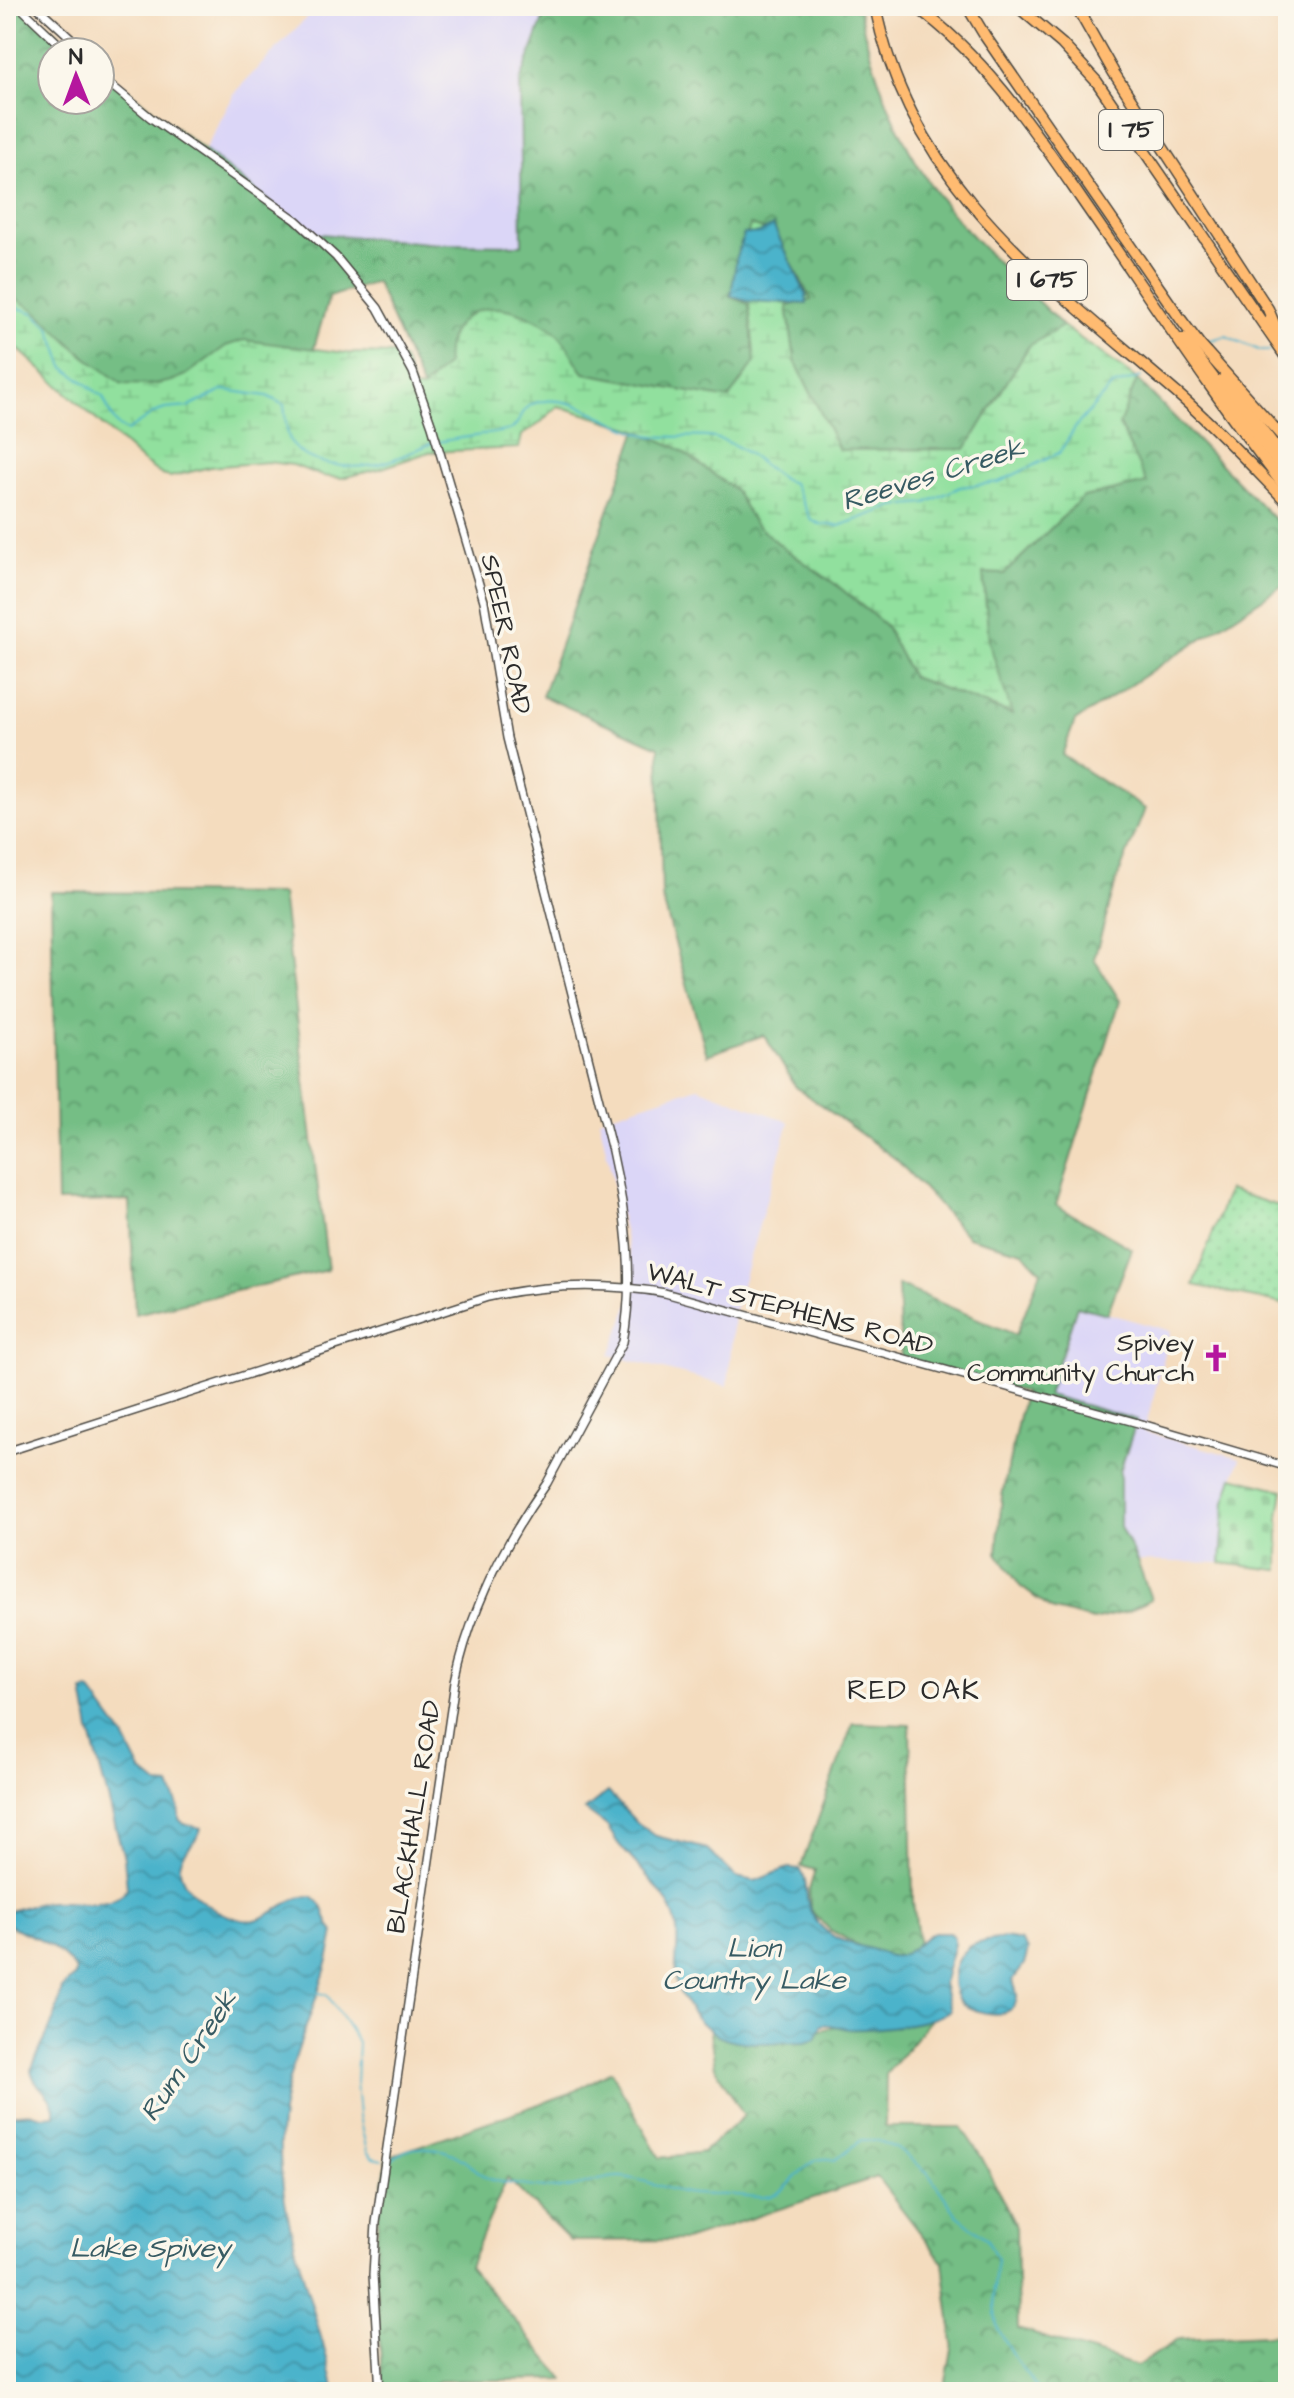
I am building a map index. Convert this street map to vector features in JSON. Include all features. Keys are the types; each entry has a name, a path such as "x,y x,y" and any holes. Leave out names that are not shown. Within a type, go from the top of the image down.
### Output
{"highway":[{"path":"915,6 952,35 998,83 1288,491"},
{"path":"967,6 1182,321 1288,463"},
{"name":"I 75","path":"1017,6 1062,44 1097,82 1227,269 1235,274 1288,343"},
{"path":"1076,6 1114,73 1273,321"},
{"name":"I 675","path":"876,7 886,52 908,108 938,161 968,201 1031,267 1214,427 1288,503"},
{"path":"1227,269 1288,360"},
{"path":"1163,317 1193,348 1288,476"},
{"path":"1221,372 1288,443"}],"street":[{"path":"19,6 50,36"},
{"path":"36,6 69,36"},
{"name":"SPEER ROAD","path":"116,89 151,118 296,220 336,257 378,308 413,372 484,601 507,738 620,1187 628,1244 628,1287"},
{"name":"WALT STEPHENS ROAD","path":"6,1452 488,1297 525,1289 588,1285 628,1287 693,1300 1288,1467"},
{"name":"BLACKHALL ROAD","path":"380,2392 373,2275 376,2223 430,1837 464,1641 489,1581 547,1483 623,1342 628,1320 628,1287"}],"shaded area":[{"path":"305,6 548,6 520,82 523,245 440,244 309,233 204,151 236,91 311,13"},
{"path":"698,1087 789,1122 734,1312 728,1386 610,1355 636,1285 599,1119"},
{"path":"1077,1305 1171,1331 1144,1432 1240,1458 1225,1502 1221,1563 1137,1561 1120,1527 1120,1471 1137,1420 1048,1395"}],"green space":[{"path":"6,6 24,6 61,36 36,36 36,116 116,116 116,81 309,233 440,244 522,245 520,82 548,6 858,6 886,100 919,167 961,224 1063,326 1029,346 966,449 839,450 795,361 787,306 811,299 775,233 751,225 730,296 749,304 755,362 728,399 584,373 559,342 500,312 423,389 376,282 329,297 313,351 162,402 107,374 6,293"},
{"path":"750,225 775,233 811,300 787,306 795,361 839,450 966,449 1029,346 1063,326 1137,379 1119,425 1147,483 1083,497 1004,574 983,573 989,642 1012,714 912,677 885,625 754,523 735,490 676,447 637,430 558,406 522,435 519,448 429,452 341,478 322,476 293,465 267,462 210,467 170,477 142,461 6,338 6,293 35,310 83,355 122,384 153,385 172,381 186,375 226,346 244,340 346,353 395,354 404,360 414,388 422,389 447,364 449,342 459,324 476,312 498,308 526,315 551,328 565,343 584,373 728,399 755,362 749,304 730,297"},
{"path":"1137,379 1288,533 1288,582 1075,721 1062,755 1145,809 1116,882 1094,959 1120,1001 1056,1205 1132,1249 1107,1314 1077,1306 1048,1395 1137,1420 1120,1471 1120,1527 1151,1599 1129,1611 1093,1620 1051,1609 1020,1586 997,1553 1002,1496 1024,1392 901,1358 898,1285 1016,1335 1041,1271 1023,1252 968,1237 897,1160 796,1087 764,1035 707,1055 662,897 659,747 542,696 637,430 676,447 735,490 754,523 885,625 912,677 1011,714 989,642 983,573 1004,574 1083,497 1146,483 1119,424"},
{"path":"51,892 282,894 328,1270 135,1314 130,1201 57,1202"},
{"path":"1228,1190 1288,1209 1288,1305 1194,1285"},
{"path":"1233,1477 1283,1490 1279,1516 1279,1570 1221,1563 1225,1502"},
{"path":"853,1723 910,1725 913,1902 920,1952 888,1962 830,1930 810,1910 809,1890 815,1870 801,1866"},
{"path":"875,2016 933,2017 886,2074 885,2127 961,2127 982,2158 1016,2227 1018,2329 1137,2366 1179,2339 1288,2334 1288,2392 944,2392 953,2344 943,2262 877,2177 685,2240 570,2241 507,2178 469,2266 564,2379 438,2381 422,2392 383,2392 375,2269 387,2157 571,2093 611,2071 660,2158 703,2152 744,2116 715,2067 708,2019 818,2031"}],"water":[{"path":"773,225 806,294 807,304 747,301 731,296 737,254 744,234 759,233"},
{"name":"Lake Spivey","path":"90,1690 124,1737 141,1771 158,1785 170,1786 179,1809 179,1819 184,1824 201,1828 180,1865 181,1876 196,1896 233,1918 255,1920 297,1899 312,1896 320,1904 334,1932 323,1977 286,2090 280,2147 288,2218 335,2392 6,2392 6,2115 55,2115 52,2102 36,2082 31,2070 55,2017 62,1988 75,1976 76,1971 54,1948 6,1924 6,1912 49,1902 102,1903 120,1896 127,1888 124,1858 90,1731 83,1691"},
{"name":"Lion Country Lake","path":"608,1792 636,1822 656,1836 707,1849 736,1877 755,1881 788,1868 800,1869 805,1879 808,1905 815,1919 828,1933 844,1941 897,1956 909,1951 932,1933 949,1933 954,1937 954,1944 943,1984 950,2010 916,2023 886,2027 848,2029 822,2025 816,2039 805,2042 753,2043 723,2037 710,2030 697,2019 677,1987 677,1931 668,1905 607,1826 585,1810"},
{"path":"1004,1938 1021,1941 1028,1950 1024,1965 1013,1980 1017,1996 1014,2006 994,2014 969,2008 957,1998 954,1990 956,1963 973,1945"}],"waterway":[{"name":"Reeves Creek","path":"6,304 34,313 50,328 64,367 103,397 117,425 127,431 154,413 189,407 224,390 267,396 284,405 291,442 306,456 317,461 353,466 374,465 433,443"},
{"name":"Reeves Creek","path":"1203,342 1226,336 1261,351 1270,351"},
{"name":"Reeves Creek","path":"439,442 507,431 515,426 531,405 548,400 562,401 650,436 704,437 725,441 793,483 811,520 839,526 894,506 926,503 960,487 999,482 1059,453 1077,425 1112,386 1141,377"},
{"name":"Rum Creek","path":"315,1992 327,1995 358,2042 356,2082 359,2116 367,2152 373,2158 382,2160"},
{"name":"Rum Creek","path":"389,2160 407,2150 425,2148 452,2154 489,2179 511,2184 564,2189 621,2177 692,2194 761,2197 784,2189 813,2162 835,2160 861,2140 876,2140 897,2148 927,2172 957,2215 987,2239 997,2259 993,2297 997,2327 1040,2392"}],"place":[{"name":"Spivey Community Church","path":"1216,1358"}],"district":[{"name":"RED OAK","path":"914,1690"}]}
